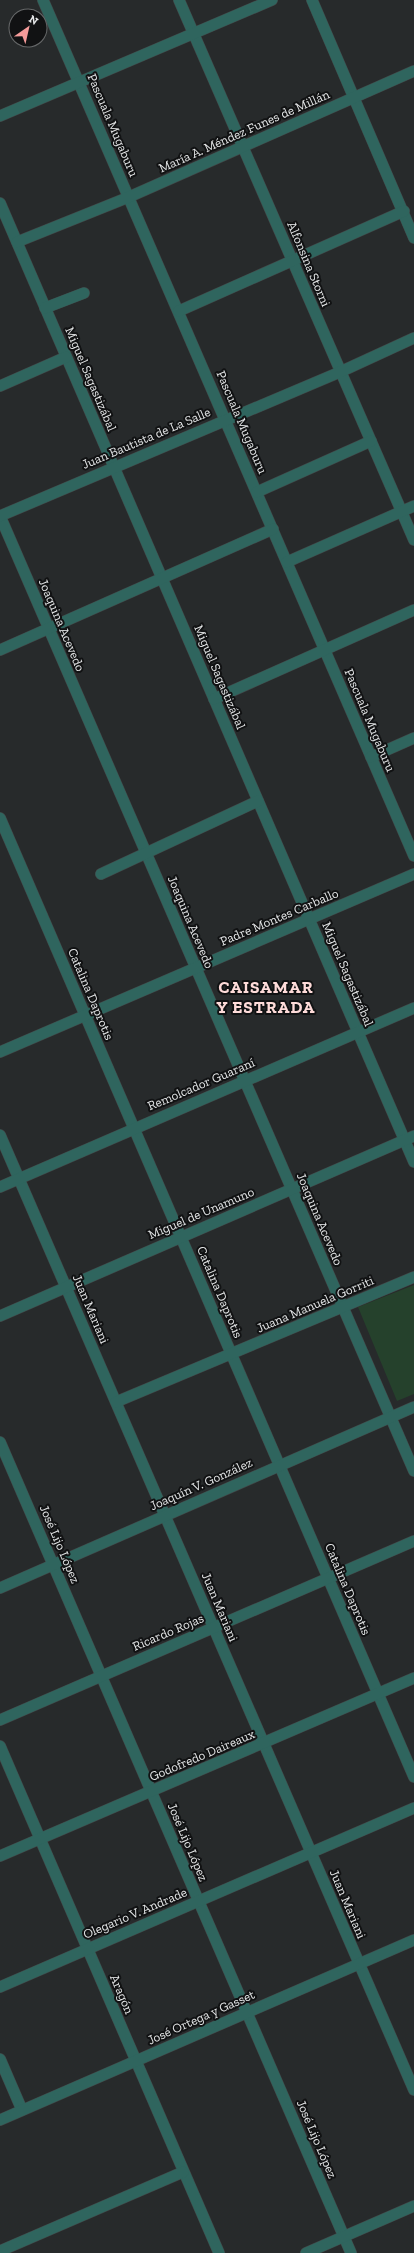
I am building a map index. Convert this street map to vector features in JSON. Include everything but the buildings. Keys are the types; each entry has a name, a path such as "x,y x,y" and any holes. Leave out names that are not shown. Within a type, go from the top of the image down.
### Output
{"street":[{"name":"Pascuala Mugaburu","path":"43,0 226,419 414,856"},
{"name":"Alfonsina Storni","path":"179,0 414,540"},
{"path":"0,116 272,0"},
{"path":"312,0 353,98 404,211 414,238"},
{"name":"María A. Méndez Funes de Millán","path":"17,242 129,197 414,71"},
{"name":"Miguel Sagastizábal","path":"0,203 358,1032 409,1138 414,1162"},
{"path":"178,311 404,211"},
{"path":"45,308 84,293"},
{"name":"Juan Bautista de La Salle","path":"0,516 340,372 414,338"},
{"path":"0,386 66,357"},
{"path":"257,492 372,441"},
{"path":"287,562 414,506"},
{"name":"Joaquina Acevedo","path":"0,516 414,1471"},
{"path":"0,650 273,529"},
{"path":"214,698 414,610"},
{"path":"371,757 414,738"},
{"path":"101,874 258,801"},
{"name":"Catalina Daprotis","path":"0,818 414,1777"},
{"name":"Padre Montes Carballo","path":"0,1052 414,874"},
{"name":"Remolcador Guaraní","path":"0,1187 414,1008"},
{"name":"Juan Mariani","path":"0,1135 359,1964 411,2073 414,2090"},
{"name":"Miguel de Unamuno","path":"0,1316 409,1138"},
{"name":"Juana Manuela Gorriti","path":"116,1402 414,1277"},
{"name":"Joaquín V. González","path":"0,1588 390,1416 414,1407"},
{"name":"José Lijo López","path":"0,1442 351,2253"},
{"name":"Ricardo Rojas","path":"0,1720 414,1541"},
{"name":"Godofredo Daireaux","path":"0,1856 414,1678"},
{"name":"Aragón","path":"0,1746 219,2253"},
{"name":"Olegario V. Andrade","path":"0,1987 414,1808"},
{"name":"José Ortega y Gasset","path":"0,2120 414,1940"},
{"path":"0,2059 22,2110"},
{"path":"0,2251 183,2172"},
{"path":"306,2253 414,2206"}],"green space":[{"path":"414,1285 414,1394 397,1401 358,1307"}],"district":[{"name":"CAISAMAR Y ESTRADA","path":"266,997"}]}
